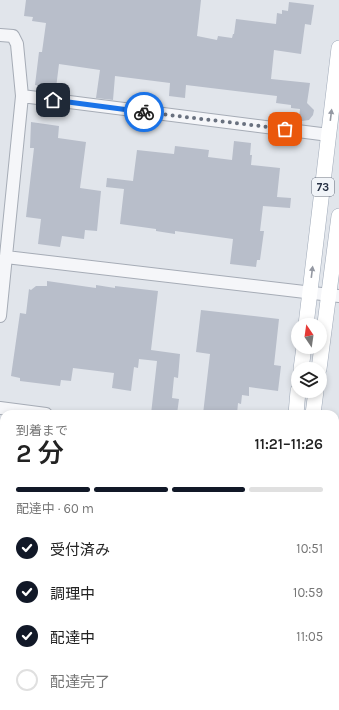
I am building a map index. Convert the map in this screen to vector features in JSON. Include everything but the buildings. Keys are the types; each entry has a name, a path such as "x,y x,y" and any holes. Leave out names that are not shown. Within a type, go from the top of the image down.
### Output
{"main road":[{"name":"73","path":"307,318 339,48"},
{"path":"320,362 334,295 339,216"},
{"path":"296,410 297,398"},
{"path":"314,410 315,398"}],"street":[{"path":"0,35 14,36 17,44 22,96 0,316"},
{"path":"22,96 329,134"},
{"path":"6,257 334,295"},
{"path":"0,408 15,410"}],"way so far":[{"path":"144,112 285,129"}],"route":[{"path":"53,100 144,112"}]}
